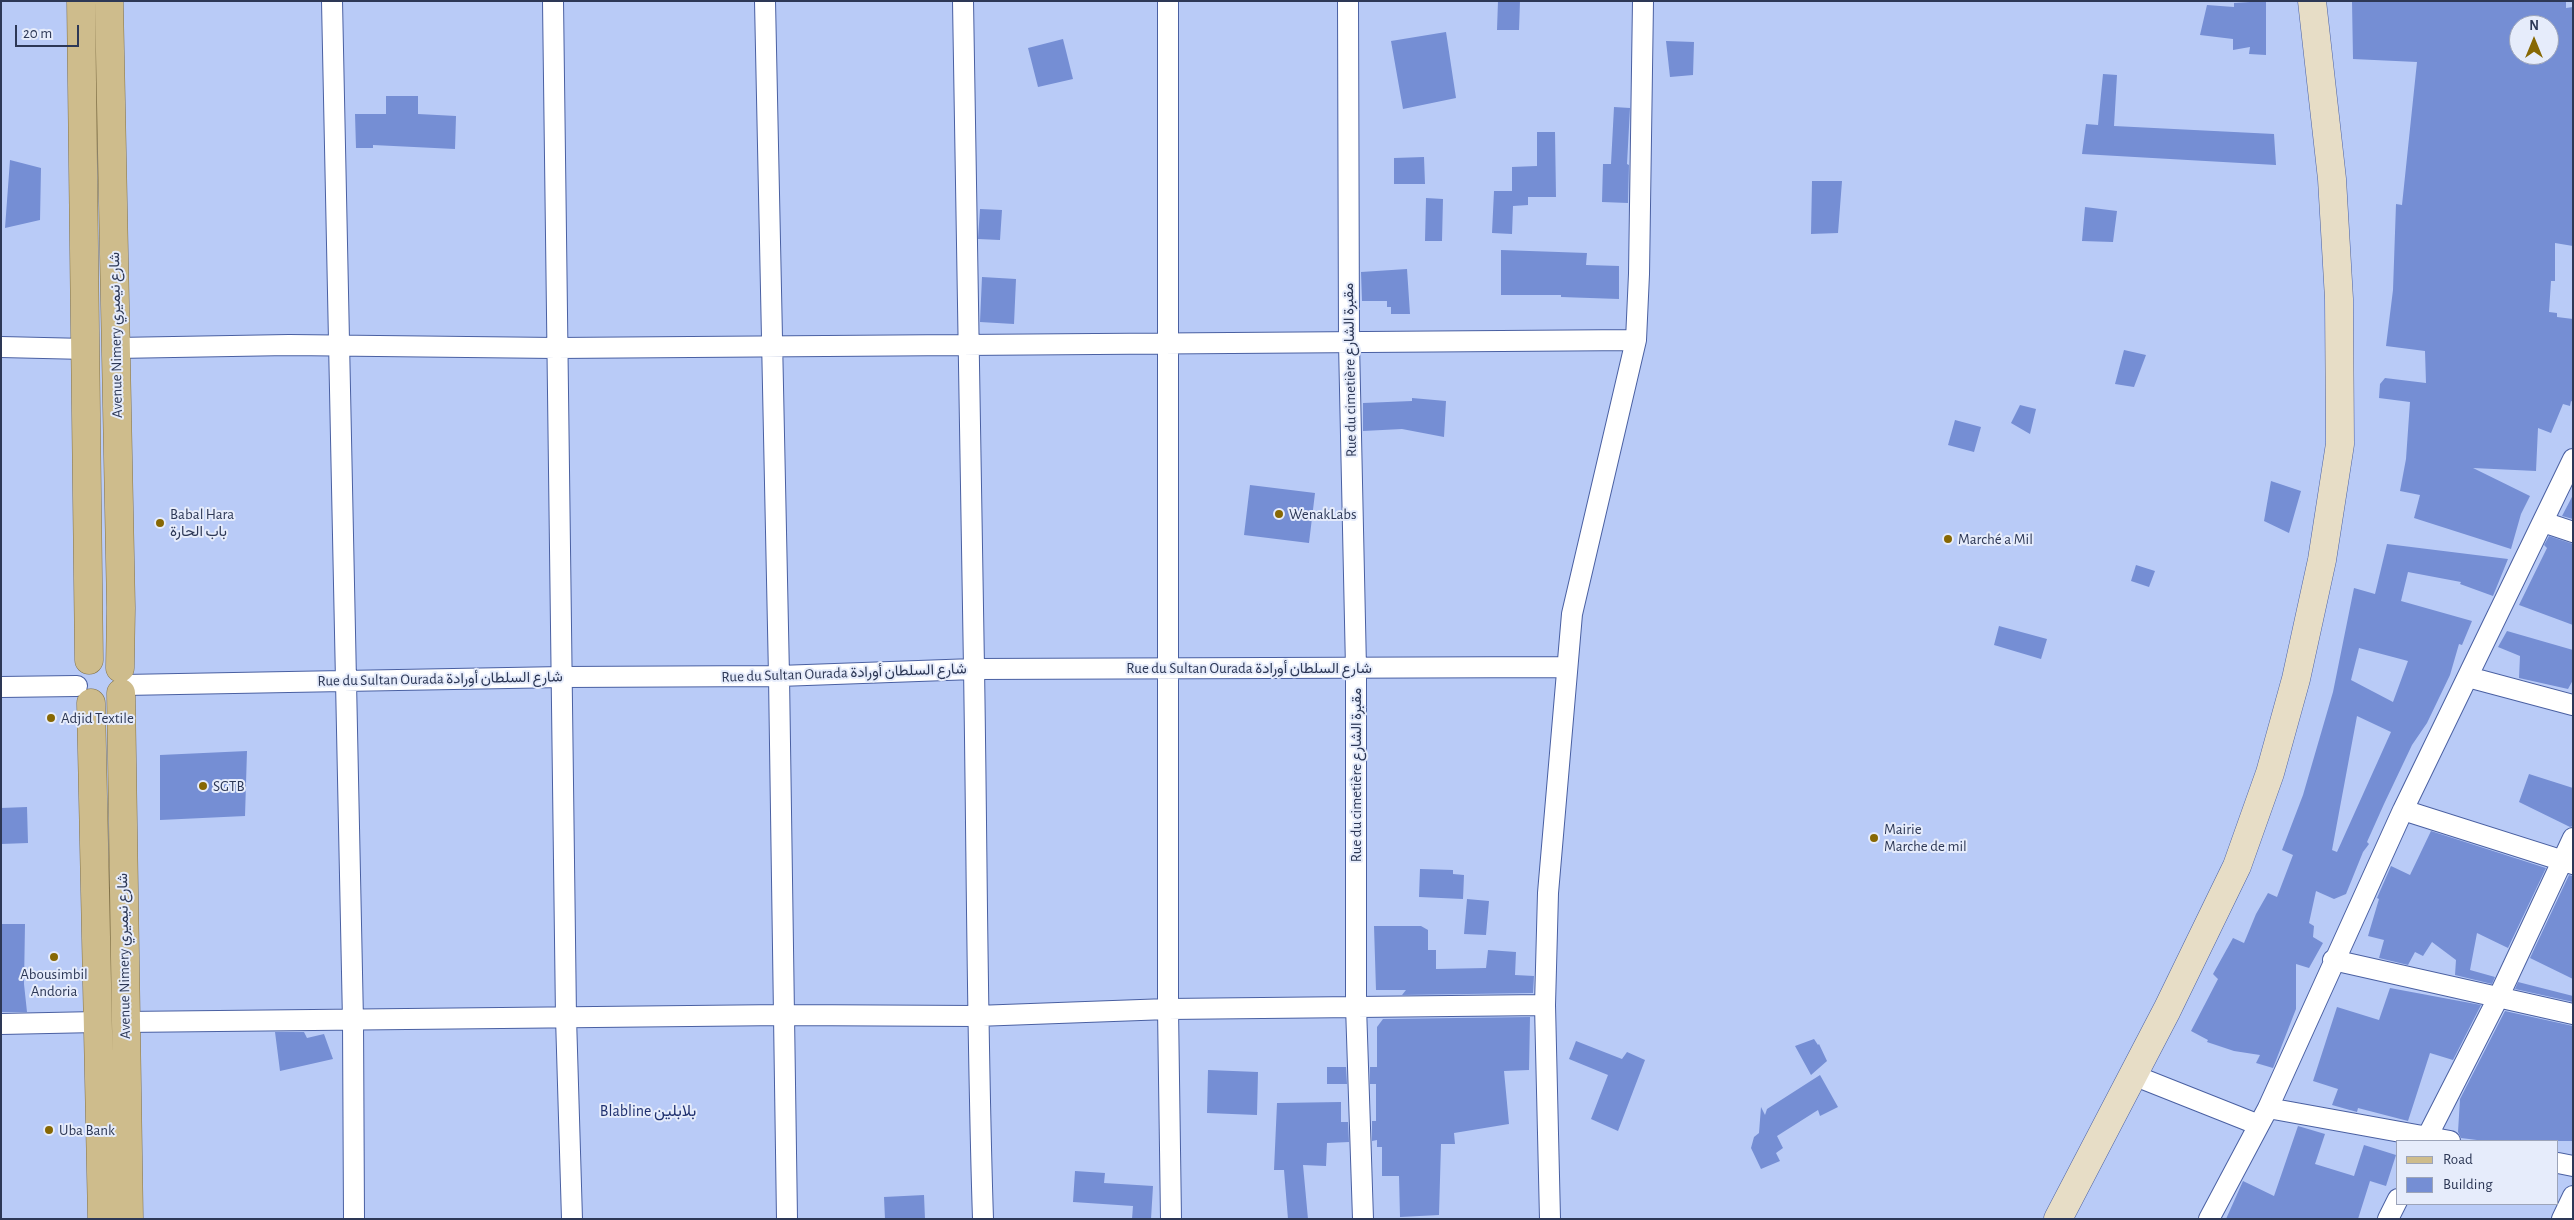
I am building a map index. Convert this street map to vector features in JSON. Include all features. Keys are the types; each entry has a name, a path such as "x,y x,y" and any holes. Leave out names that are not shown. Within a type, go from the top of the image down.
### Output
{"main road":[{"name":"Avenue Nimery شارع نيميري","path":"81,1 89,660"},
{"name":"Avenue Nimery شارع نيميري","path":"109,1 121,608 124,1022 129,1219"},
{"path":"96,658 110,659 122,682 111,702 98,704 84,694 77,676 81,666 89,660 96,658"},
{"name":"Avenue Nimery شارع نيميري","path":"84,694 98,1022 102,1219"}],"street":[{"path":"332,1 353,1021 354,1219"},
{"path":"552,1 556,348 563,677 566,1017 572,1219"},
{"path":"765,1 779,676 787,1219"},
{"path":"963,1 966,345 974,669 976,1016 983,1219"},
{"path":"1168,1 1168,1009 1171,1219"},
{"name":"Rue du cimetière مقبرة الشارع","path":"1348,1 1349,343 1356,668 1356,1006 1363,1219"},
{"path":"1550,1219 1546,1005 1548,893 1565,667 1572,614 1636,340 1640,265 1643,1"},
{"path":"2058,1219 2133,1075 2237,866 2256,817 2296,679 2322,560 2340,444 2339,309 2332,179 2312,1"},
{"path":"116,348 263,345 556,348 1636,340"},
{"path":"1,347 86,349"},
{"path":"2210,1219 2263,1116 2403,810 2573,459"},
{"path":"2543,522 2573,532"},
{"name":"Rue du Sultan Ourada شارع السلطان أورادة","path":"122,682 779,676 974,669 1565,667"},
{"path":"2468,677 2573,705"},
{"path":"1,687 84,694"},
{"path":"2403,810 2568,862"},
{"path":"2133,1075 2263,1116 2426,1139 2568,862 2573,838"},
{"path":"2333,960 2573,1014"},
{"path":"124,1022 784,1015 976,1016 1168,1009 1546,1005"},
{"path":"1,1024 98,1022"},
{"path":"2559,1163 2573,1166"},
{"path":"2562,1219 2573,1196"},
{"path":"2388,1219 2396,1203"}],"building":[{"path":"1498,1 1520,1 1519,30 1497,30"},
{"path":"2266,1 2266,55 2249,54 2250,47 2233,50 2233,39 2200,35 2207,5 2234,7 2234,3"},
{"path":"2352,1 2566,1 2566,8 2573,7 2573,246 2555,243 2555,281 2551,281 2549,312 2557,313 2557,317 2573,319 2573,402 2571,401 2570,406 2563,404 2551,433 2538,428 2536,471 2473,468 2530,496 2521,514 2511,549 2414,518 2420,495 2400,491 2406,459 2410,402 2379,398 2380,384 2385,378 2426,383 2425,351 2386,346 2393,290 2396,204 2402,205 2417,62 2353,59"},
{"path":"1446,32 1456,98 1403,109 1391,41"},
{"path":"1063,39 1073,79 1038,87 1028,48"},
{"path":"1666,41 1694,42 1693,75 1670,77"},
{"path":"2103,74 2117,75 2114,126 2274,134 2276,165 2082,154 2086,124 2098,125"},
{"path":"386,96 418,96 418,114 456,116 455,149 373,145 373,148 356,148 355,114 386,114"},
{"path":"1614,107 1630,108 1627,164 1629,165 1628,203 1602,202 1603,164 1611,164"},
{"path":"1537,132 1555,132 1556,197 1528,197 1528,205 1513,206 1512,234 1492,233 1494,191 1512,191 1512,167 1537,166"},
{"path":"1424,157 1425,184 1394,184 1394,158"},
{"path":"10,160 41,168 40,220 5,228"},
{"path":"1812,181 1842,181 1838,233 1811,234"},
{"path":"1426,198 1443,199 1442,241 1425,241"},
{"path":"2085,207 2117,211 2113,242 2082,241"},
{"path":"980,209 1002,210 1000,240 978,239"},
{"path":"1501,250 1587,253 1586,265 1619,266 1619,299 1561,297 1561,295 1501,295"},
{"path":"1407,269 1410,314 1391,314 1391,307 1387,307 1387,301 1362,301 1361,272"},
{"path":"982,277 1016,279 1014,324 980,322"},
{"path":"2124,350 2146,355 2134,387 2115,384"},
{"path":"1412,398 1446,401 1444,437 1402,429 1363,431 1363,403 1412,401"},
{"path":"2020,405 2036,409 2030,434 2011,423"},
{"path":"1955,420 1981,427 1974,452 1948,445"},
{"path":"2271,481 2301,491 2289,533 2264,521"},
{"name":"WenakLabs","path":"1250,485 1315,493 1309,543 1244,535"},
{"path":"2573,495 2573,519 2562,516"},
{"path":"2549,536 2573,544 2573,625 2519,605 2547,548 2544,545"},
{"path":"2387,544 2508,559 2493,596 2460,584 2461,582 2408,572 2401,601 2472,621 2462,645 2459,644 2450,675 2427,723 2412,745 2384,804 2367,842 2369,844 2363,852 2346,894 2334,899 2316,891 2309,923 2314,926 2313,937 2323,943 2309,968 2296,964 2296,1009 2273,1068 2256,1063 2260,1055 2234,1051 2207,1042 2208,1040 2191,1031 2218,979 2213,974 2233,938 2244,943 2256,914 2268,893 2277,897 2293,855 2282,850 2303,795 2333,692 2354,588 2375,594","holes":["2359,648 2408,661 2393,702 2351,680","2357,716 2391,732 2337,852 2332,850"]},
{"path":"2136,565 2155,571 2149,587 2131,581"},
{"path":"1999,626 2047,639 2041,659 1994,645"},
{"path":"2507,631 2573,650 2573,680 2568,689 2519,678 2520,656 2498,647"},
{"name":"SGTB","path":"247,751 245,816 160,820 160,755"},
{"path":"2529,774 2573,788 2573,826 2570,827 2519,802"},
{"path":"27,807 28,843 1,844 1,808"},
{"path":"2431,831 2546,868 2508,948 2477,933 2470,970 2495,977 2492,984 2455,975 2456,960 2432,942 2423,956 2415,952 2408,965 2379,958 2384,940 2368,936 2379,899 2377,898 2391,866 2410,875"},
{"path":"1420,869 1453,870 1453,874 1464,875 1463,899 1419,897"},
{"path":"2569,875 2573,876 2573,979 2530,958"},
{"path":"1467,899 1489,901 1486,935 1464,934"},
{"path":"1,924 25,924 24,984 27,1012 1,1012"},
{"path":"1374,926 1421,926 1428,930 1428,950 1436,950 1436,969 1486,968 1488,950 1516,952 1515,975 1534,976 1533,993 1402,995 1406,990 1376,990"},
{"path":"2518,982 2573,996 2573,1002 2515,989"},
{"path":"2390,988 2481,1005 2453,1060 2430,1053 2408,1121 2358,1108 2357,1112 2332,1105 2338,1089 2313,1081 2337,1007 2379,1020"},
{"path":"2505,1011 2573,1026 2573,1141 2477,1140 2461,1138 2458,1132 2460,1099"},
{"path":"1530,1017 1529,1070 1504,1071 1509,1124 1454,1133 1455,1144 1441,1144 1439,1215 1400,1217 1399,1176 1382,1176 1382,1147 1377,1147 1377,1140 1372,1141 1372,1121 1376,1121 1376,1084 1370,1084 1370,1067 1377,1067 1377,1027 1383,1019"},
{"path":"275,1032 304,1032 307,1038 324,1034 333,1059 280,1071"},
{"path":"1814,1039 1819,1044 1827,1061 1811,1075 1795,1046"},
{"path":"1576,1041 1622,1059 1627,1052 1645,1060 1618,1131 1591,1119 1608,1075 1569,1059"},
{"path":"1327,1067 1346,1067 1347,1084 1327,1084"},
{"path":"1208,1070 1258,1072 1257,1115 1207,1113"},
{"path":"1820,1075 1838,1107 1820,1116 1818,1110 1777,1136 1783,1148 1776,1153 1780,1161 1761,1169 1751,1148 1754,1137 1759,1133 1761,1107 1765,1115 1767,1109"},
{"path":"1341,1102 1341,1122 1348,1122 1349,1142 1327,1143 1326,1166 1303,1165 1308,1219 1288,1219 1284,1170 1274,1170 1277,1103"},
{"path":"2298,1126 2325,1134 2315,1164 2354,1176 2364,1145 2396,1155 2386,1186 2370,1181 2358,1219 2226,1219 2243,1181 2274,1196"},
{"path":"1075,1171 1105,1173 1104,1183 1153,1186 1151,1219 1132,1219 1133,1206 1073,1202"},
{"path":"924,1195 925,1219 885,1219 884,1197"}],"place":[{"name":"WenakLabs","path":"1279,514"},
{"name":"Babal Hara باب الحارة","path":"160,523"},
{"name":"Marché a Mil","path":"1948,539"},
{"name":"Adjid Textile","path":"51,718"},
{"name":"SGTB","path":"203,786"},
{"name":"Mairie Marche de mil","path":"1874,838"},
{"name":"Abousimbil Andoria","path":"54,957"},
{"name":"Uba Bank","path":"49,1130"}],"district":[{"name":"Blabline بلابلين","path":"648,1111"}]}
